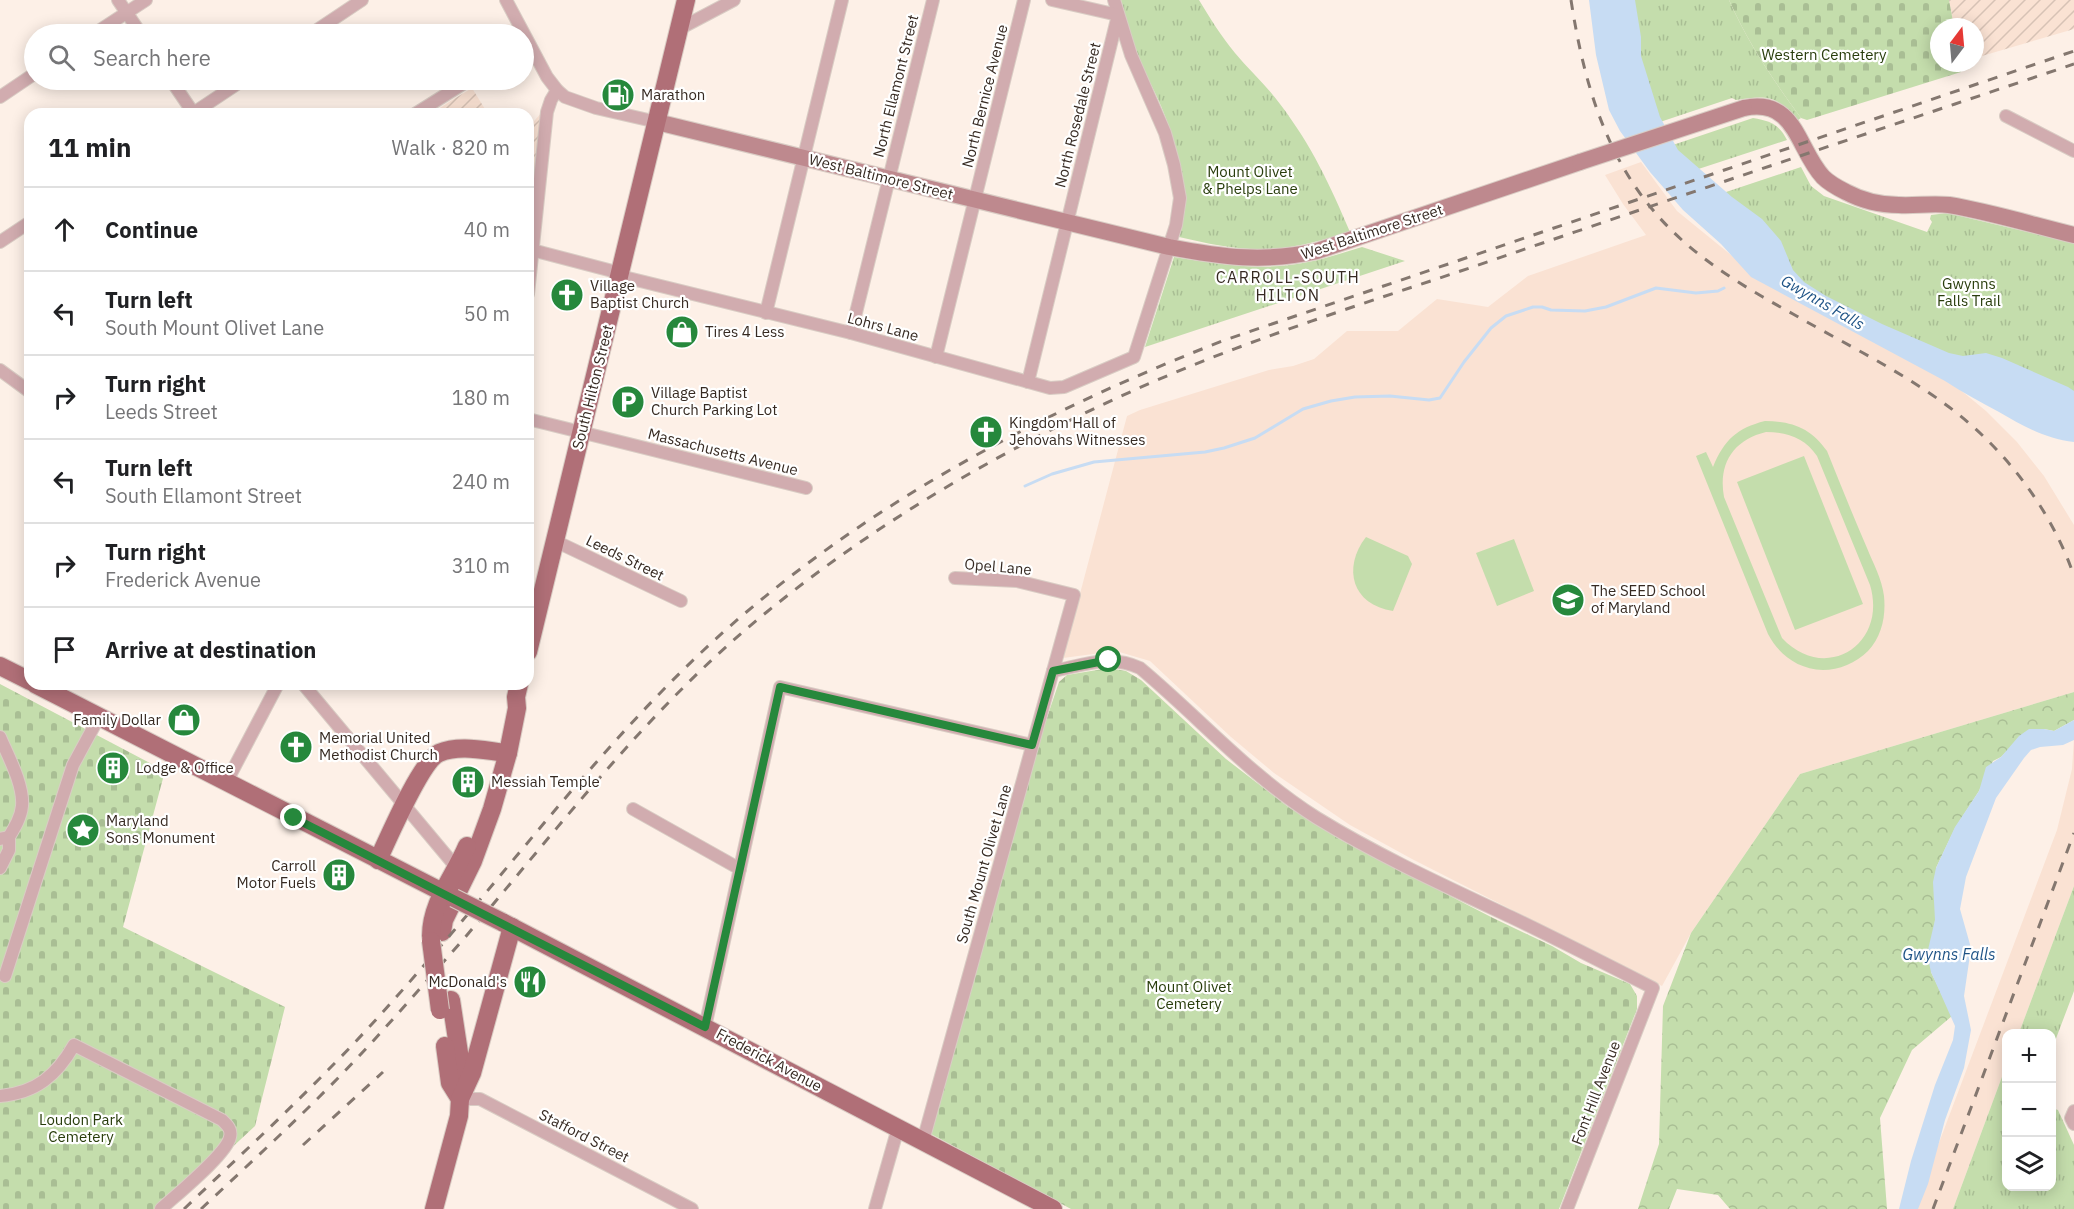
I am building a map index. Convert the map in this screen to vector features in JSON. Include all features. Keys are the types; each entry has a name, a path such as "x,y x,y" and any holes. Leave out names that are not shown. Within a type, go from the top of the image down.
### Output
{"main road":[{"name":"South Hilton Street","path":"534,627 686,0"},
{"name":"West Baltimore Street","path":"657,122 1169,247 1232,258 1265,259 1297,256 1347,242 1744,108 1764,107 1784,116 1792,125 1823,178 1847,193 1877,203 1896,206 1947,205 2074,235"},
{"path":"0,666 24,678"},
{"name":"Frederick Avenue","path":"47,690 705,1027 1053,1209"},
{"path":"460,1099 450,1083 445,1005 437,937 431,925 434,913 466,876 484,836 502,752 509,705 518,691"},
{"path":"378,860 421,773 437,754 463,748 502,752"},
{"path":"448,895 456,867 476,822 502,752"},
{"path":"434,1209 459,1116 460,1099 472,1073 507,925"}],"street":[{"path":"118,0 134,24"},
{"path":"109,24 146,0"},
{"path":"326,24 363,0"},
{"path":"506,0 517,24"},
{"path":"679,29 734,0"},
{"path":"766,313 842,0"},
{"name":"North Ellamont Street","path":"851,333 933,0"},
{"name":"North Bernice Avenue","path":"936,357 1024,0"},
{"path":"1052,0 1118,15"},
{"path":"1114,0 1131,55 1165,133 1179,185 1179,212 1169,247"},
{"name":"North Rosedale Street","path":"1028,382 1118,15"},
{"path":"534,55 557,90 550,100 547,112 534,232"},
{"path":"0,97 24,81"},
{"path":"177,90 189,108"},
{"path":"202,108 228,90"},
{"path":"425,108 453,90"},
{"name":"West Baltimore Street","path":"557,90 578,103 657,122"},
{"path":"2006,116 2074,151"},
{"path":"0,242 24,226"},
{"name":"Lohrs Lane","path":"534,251 766,313 851,333 1050,388 1064,387 1134,357 1169,247"},
{"path":"0,370 24,384"},
{"name":"Massachusetts Avenue","path":"534,420 806,488"},
{"name":"Leeds Street","path":"555,541 681,601"},
{"name":"Opel Lane","path":"955,578 1017,581 1074,595"},
{"name":"South Mount Olivet Lane","path":"922,1141 1074,595"},
{"name":"Font Hill Avenue","path":"1053,671 1109,660 1130,663 1140,668 1233,754 1316,817 1431,880 1563,942 1653,988 1567,1209"},
{"path":"705,1027 780,687 1032,745"},
{"path":"226,783 275,690"},
{"path":"308,690 456,867"},
{"path":"5,976 73,765 99,717"},
{"path":"0,737 17,777 22,805 18,822 5,838 9,850 0,868"},
{"path":"633,809 740,869"},
{"path":"0,1096 17,1094 42,1084 59,1068 74,1045 222,1120 231,1131 224,1150 161,1209"},
{"name":"Stafford Street","path":"460,1099 480,1100 692,1209"},
{"path":"875,1209 898,1128"}],"shaded area":[{"path":"1949,0 2074,0 2074,29 1984,55 1984,18 1952,18"},
{"path":"469,90 473,90 484,108 440,108"},
{"path":"542,112 534,182 534,121"},
{"name":"The SEED School of Maryland","path":"1641,162 1677,211 1747,268 1952,383 1986,411 2017,442 2044,476 2074,525 2074,692 1800,774 1691,933 1662,986 1350,825 1274,773 1231,737 1150,661 1116,651 1063,658 1127,416 1269,370 1293,366 1314,359 1347,331 1398,331 1437,299 1488,307 1528,276 1646,235 1605,175"},
{"path":"2074,738 2074,886 2020,1029 2002,1029 2002,1077 1953,1209 1914,1209 2057,830 2072,769"}],"green space":[{"name":"Mount Olivet & Phelps Lane","path":"1121,0 1199,0 1230,47 1275,97 1302,135 1328,182 1350,232 1302,245 1266,249 1222,246 1179,237 1183,191 1179,160 1161,107 1136,53"},
{"path":"1606,0 1729,0 1762,61 1801,118 1798,120 1777,101 1763,98 1736,100 1732,98 1639,129"},
{"name":"Western Cemetery","path":"1729,0 1949,0 1952,18 1930,18 1930,72 1961,72 1807,120 1801,118 1745,32"},
{"path":"1753,118 1773,124 1781,130 1787,140 1671,178 1655,151"},
{"name":"Gwynns Falls Trail","path":"1801,167 1811,186 1824,196 1927,232 1932,222 1931,215 1947,213 2074,243 2074,401 1942,364 1822,304 1708,198"},
{"path":"1362,247 1405,261 1145,347 1174,257 1257,267 1315,261"},
{"path":"1765,421 1792,424 1807,431 1821,443 1827,451 1879,577 1884,603 1884,618 1880,632 1868,651 1847,665 1823,670 1805,667 1790,660 1772,642 1696,456 1706,452 1713,467 1727,442 1739,432","holes":["1774,432 1801,440 1817,456 1870,585 1873,606 1870,625 1861,640 1849,651 1833,657 1816,658 1799,651 1782,638 1724,497 1723,474 1730,455 1737,447 1754,436"]},
{"path":"1804,456 1863,604 1795,630 1737,482"},
{"path":"1366,537 1408,556 1412,564 1393,611 1368,601 1360,593 1355,583 1354,561"},
{"path":"1514,539 1534,591 1497,606 1476,553"},
{"name":"Mount Olivet Cemetery","path":"1109,668 1126,671 1141,680 1226,759 1287,806 1341,840 1552,946 1581,963 1630,984 1637,996 1637,1009 1559,1209 1071,1209 931,1134 1030,768 1059,682 1067,675"},
{"name":"Loudon Park Cemetery","path":"0,684 165,771 123,927 285,1007 255,1126 166,1209 0,1209"},
{"path":"2074,692 2074,720 2054,731 2044,729 2010,748 1993,761 1979,791 1955,828 1936,868 1931,972 1952,1016 1912,1050 1880,1118 1887,1209 1730,1209 1718,1195 1677,1189 1669,1209 1638,1209 1659,1144 1663,1006 1691,933 1800,774"},
{"path":"2074,886 2074,991 2056,1038 2056,1029 2020,1029"},
{"path":"2002,1077 2002,1191 2056,1191 2056,1109 2058,1110 2074,1145 2074,1209 1953,1209"}],"water":[{"name":"Gwynns Falls","path":"1589,0 1635,0 1641,37 1641,56 1660,117 1678,150 1732,197 1762,219 1781,241 1793,270 1804,282 1826,296 1882,324 1949,353 1963,356 1986,353 2068,387 2074,391 2074,442 2044,435 2026,427 1751,277 1721,244 1683,210 1650,172 1620,131 1609,110 1596,55"},
{"name":"Gwynns Falls","path":"2074,720 2074,740 2063,745 2031,750 1996,798 1966,877 1960,909 1971,948 1964,996 1971,1030 1964,1068 1945,1120 1928,1184 1918,1209 1899,1209 1911,1161 1935,1085 1953,1040 1955,1026 1931,972 1927,954 1935,920 1933,882 1936,868 1955,827 1979,791 1986,767 2001,757 2019,736 2029,729 2054,731"}],"waterway":[{"path":"1025,486 1052,474 1094,462 1205,452 1224,448 1255,438 1303,409 1331,401 1355,397 1390,396 1429,400 1440,398 1464,362 1491,328 1506,316 1533,307 1585,311 1606,307 1656,288 1696,293 1718,291 1724,288"}],"railway":[{"path":"1571,0 1582,58 1599,114 1623,167 1658,216 1688,245 1721,271 1912,382 1970,424 2007,461 2024,482 2053,527 2074,576"},
{"path":"184,1209 292,1106 361,1036 563,800 675,678 714,640 809,562 920,488 1037,423 1222,341 2074,51"},
{"path":"201,1209 306,1110 371,1043 461,942 607,769 684,687 768,611 858,543 905,512 1053,429 1155,381 1239,347 2074,64"},
{"path":"1933,1209 2074,833"},
{"path":"303,1145 383,1072"}],"place":[{"name":"Marathon","path":"618,95"},
{"name":"Village Baptist Church","path":"567,295"},
{"name":"Tires 4 Less","path":"682,332"},
{"name":"Village Baptist Church Parking Lot","path":"628,402"},
{"name":"Kingdom Hall of Jehovahs Witnesses","path":"986,432"},
{"name":"The SEED School of Maryland","path":"1568,600"},
{"name":"Family Dollar","path":"184,720"},
{"name":"Memorial United Methodist Church","path":"296,747"},
{"name":"Lodge & Office","path":"113,768"},
{"name":"Messiah Temple","path":"468,782"},
{"name":"Maryland Sons Monument","path":"83,830"},
{"name":"Carroll Motor Fuels","path":"339,875"},
{"name":"McDonald's","path":"530,982"}],"district":[{"name":"CARROLL-SOUTH HILTON","path":"1288,286"}],"route":[{"path":"294,818 705,1027 780,687 1032,745 1053,671 1109,660"}]}
